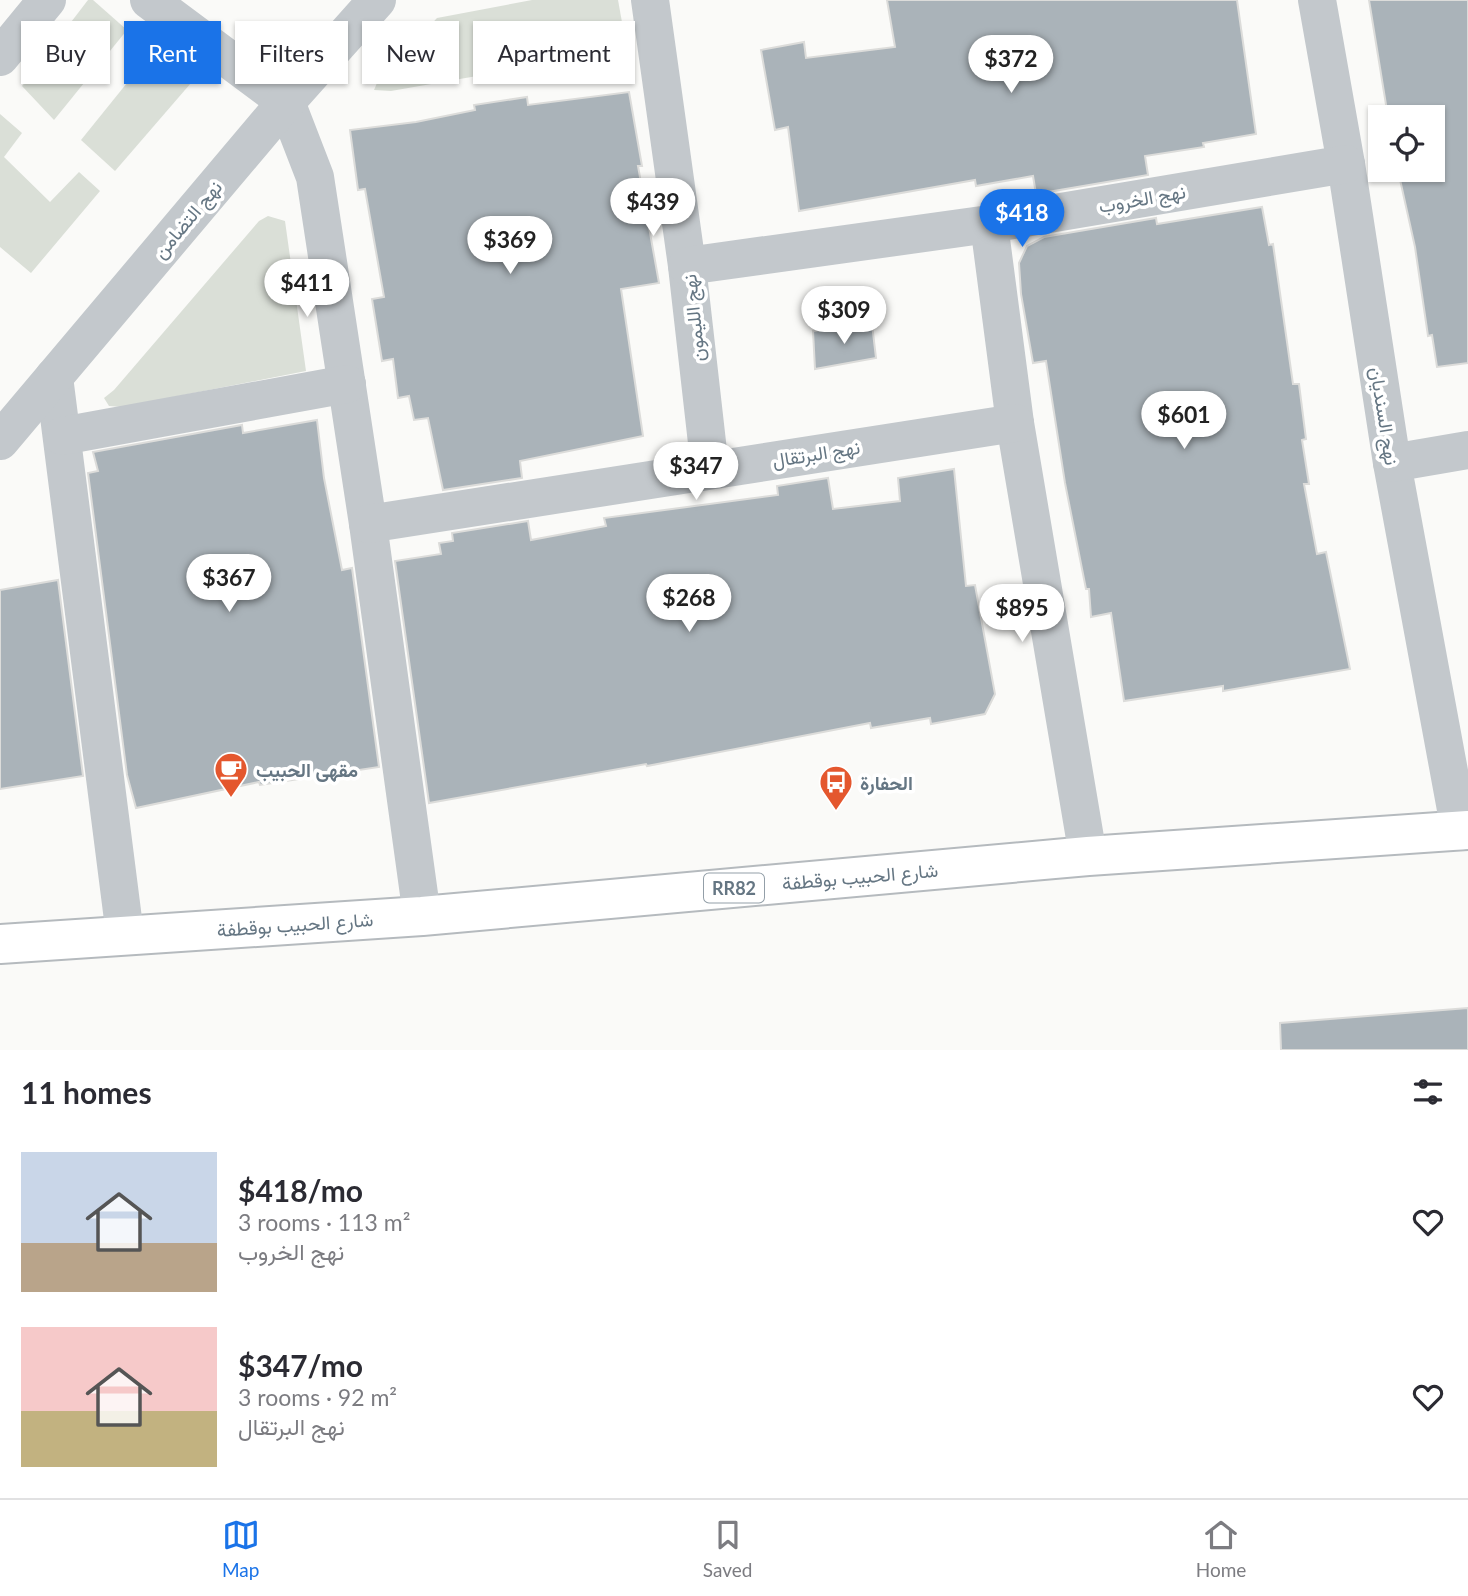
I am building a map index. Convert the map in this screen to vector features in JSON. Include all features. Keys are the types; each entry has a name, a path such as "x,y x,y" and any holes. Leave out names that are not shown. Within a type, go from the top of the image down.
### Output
{"main road":[{"name":"شارع الحبيب بوقطفة","path":"0,944 422,916 1088,856 1464,831"}],"street":[{"path":"0,57 47,0"},
{"path":"149,0 286,102 315,177 368,524 422,916"},
{"name":"نهج الليمون","path":"650,0 687,266 710,469"},
{"name":"نهج السنديان","path":"1317,0 1346,164 1392,463 1464,831"},
{"name":"نهج التضامن","path":"0,441 286,102 381,1"},
{"name":"نهج الخروب","path":"687,266 989,224 1346,164"},
{"path":"989,224 1016,424 1088,856"},
{"path":"54,376 125,935"},
{"path":"62,436 346,384"},
{"name":"نهج البرتقال","path":"368,524 710,469 1016,424"},
{"path":"1392,463 1468,450"}],"shaded area":[{"path":"88,0 93,0 124,27 124,34 110,51 110,21 72,21"},
{"path":"532,0 618,0 622,21 473,21 473,77 459,79 459,21 434,21 437,18"},
{"path":"24,84 83,84 54,120 22,86"},
{"path":"126,84 190,84 115,171 81,140"},
{"path":"377,84 431,84 391,91 374,90"},
{"path":"0,114 22,133 4,157 50,202 79,172 100,191 31,273 0,247"},
{"path":"268,216 285,221 306,371 122,407 109,406 104,398 114,390 259,221"}],"building":[{"path":"887,0 1237,0 1256,134 1203,143 1204,147 1145,156 1148,175 1036,194 1033,176 976,186 975,180 799,211 788,127 775,130 761,50 804,42 806,58 895,47"},
{"path":"1369,0 1468,0 1468,363 1437,367 1432,335 1428,336 1415,247 1401,182 1445,182 1445,105 1386,105"},
{"path":"629,92 642,166 638,166 659,283 621,289 643,436 520,461 522,478 443,490 428,418 414,420 409,396 398,398 393,359 382,361 372,299 384,297 365,189 358,190 350,130 416,122 475,110 474,105 527,97 528,105"},
{"path":"1262,207 1269,245 1273,244 1293,384 1299,384 1306,439 1302,440 1309,484 1304,484 1317,554 1326,552 1350,669 1223,691 1223,686 1124,701 1111,613 1091,617 1089,589 1086,589 1065,483 1046,361 1033,363 1021,294 1019,263 1027,246 1044,237 1156,218 1157,224"},
{"path":"872,324 876,358 815,369 813,331"},
{"path":"317,420 324,478 342,570 352,568 379,767 260,785 259,782 136,808 127,775 88,473 98,471 93,452 242,425 243,433"},
{"path":"954,469 966,586 975,585 995,694 985,714 931,724 930,718 871,728 870,723 647,766 646,764 429,803 395,561 441,554 439,543 453,541 452,533 528,521 531,540 606,526 604,518 778,495 777,486 828,478 833,509 900,501 898,478"},
{"path":"58,580 83,776 0,789 0,590"},
{"path":"1468,1008 1468,1050 1281,1050 1280,1023"}],"place":[{"name":"مقهى الحبيب","path":"231,799"},
{"name":"الحفارة","path":"836,812"}]}
